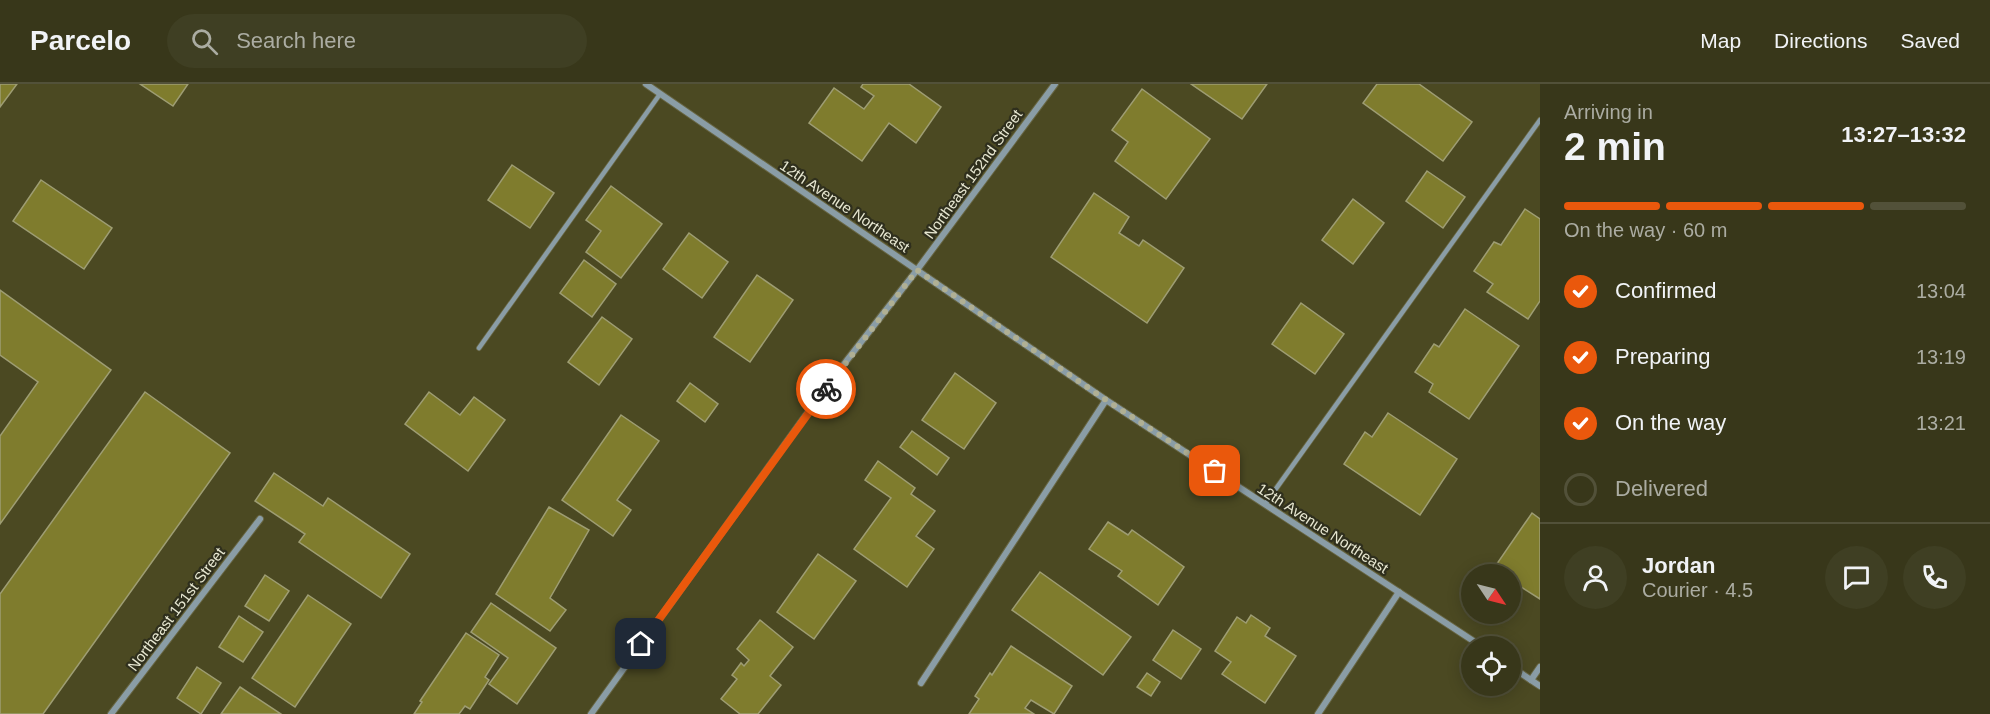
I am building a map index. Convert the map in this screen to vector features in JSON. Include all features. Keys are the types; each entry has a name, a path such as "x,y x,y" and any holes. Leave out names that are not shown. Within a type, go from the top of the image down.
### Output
{"street":[{"name":"12th Avenue Northeast","path":"646,84 1106,400 1465,636"},
{"name":"Northeast 152nd Street","path":"591,714 827,386 917,270 1054,84"},
{"path":"921,683 1106,400"},
{"name":"Northeast 151st Street","path":"111,714 260,519"},
{"path":"1318,714 1399,592"},
{"path":"1531,680 1540,667"},
{"path":"1521,673 1540,686"}],"lane":[{"path":"479,348 660,94"},
{"path":"1265,504 1540,120"}],"building":[{"path":"0,84 17,84 0,107"},
{"path":"140,84 188,84 173,106"},
{"path":"863,84 909,84 941,107 916,143 889,123 862,161 809,123 834,88 864,109 874,96 861,87"},
{"path":"1191,84 1267,84 1242,119"},
{"path":"1377,84 1419,84 1472,122 1443,161 1363,103"},
{"path":"1142,89 1210,139 1166,199 1115,161 1128,142 1112,130"},
{"path":"512,165 554,193 530,228 488,200"},
{"path":"1427,171 1465,197 1443,228 1406,201"},
{"path":"41,180 112,228 84,269 13,221"},
{"path":"611,186 662,224 621,278 586,252 601,231 586,220"},
{"path":"1094,193 1129,217 1119,233 1139,246 1143,240 1184,268 1147,323 1051,257"},
{"path":"1353,199 1384,223 1353,264 1322,240"},
{"path":"1525,209 1540,219 1540,301 1528,319 1487,292 1493,284 1474,271 1494,242 1501,245"},
{"path":"689,233 728,262 702,298 663,269"},
{"path":"584,260 616,284 592,317 560,293"},
{"path":"757,275 793,300 750,362 714,337"},
{"path":"0,290 111,370 0,524 0,436 38,382 0,355"},
{"path":"1301,303 1344,334 1315,374 1272,344"},
{"path":"1465,309 1519,346 1469,419 1429,392 1433,384 1415,372 1434,344 1439,347"},
{"path":"602,317 632,339 599,385 568,362"},
{"path":"955,373 996,403 964,449 922,420"},
{"path":"690,383 718,404 705,422 677,401"},
{"path":"145,392 230,453 43,714 0,714 0,594"},
{"path":"429,392 460,415 474,397 505,420 468,471 405,424"},
{"path":"1388,413 1457,459 1420,515 1344,464 1365,432 1372,437"},
{"path":"621,415 659,441 617,500 631,510 613,536 562,500"},
{"path":"912,431 949,458 937,475 900,447"},
{"path":"878,461 915,488 911,494 935,511 916,536 934,549 907,587 854,549 891,498 865,480"},
{"path":"274,473 323,506 328,498 410,554 381,598 299,542 305,534 255,501"},
{"path":"549,507 589,530 550,598 566,610 550,631 496,594"},
{"path":"1532,513 1540,519 1540,599 1521,587 1521,564 1497,564"},
{"path":"1108,522 1128,535 1132,530 1184,567 1158,605 1118,576 1122,571 1089,549"},
{"path":"818,554 856,581 814,639 777,612"},
{"path":"1040,572 1131,637 1103,675 1012,610"},
{"path":"265,575 289,591 269,621 245,606"},
{"path":"308,595 351,624 295,707 252,678"},
{"path":"491,603 556,648 517,704 489,684 508,658 471,632"},
{"path":"1251,615 1270,628 1265,636 1296,656 1265,703 1222,674 1231,662 1215,651 1237,617 1246,623"},
{"path":"239,616 263,632 243,662 219,647"},
{"path":"760,620 793,647 770,676 781,685 758,714 740,714 721,699 737,679 732,675 741,663 744,666 749,660 737,649"},
{"path":"1173,630 1201,649 1181,679 1153,660"},
{"path":"466,633 499,655 485,677 489,680 470,709 465,706 459,714 414,714 422,702 420,701"},
{"path":"1011,646 1072,686 1054,714 1031,700 1025,708 1034,714 969,714 979,699 975,696"},
{"path":"197,667 221,683 201,714 177,698"},
{"path":"1147,673 1160,682 1151,696 1137,687"},
{"path":"240,687 281,714 221,714"}],"way so far":[{"path":"826,389 917,270 1106,400 1215,471"}],"route":[{"path":"641,644 826,389"}]}
